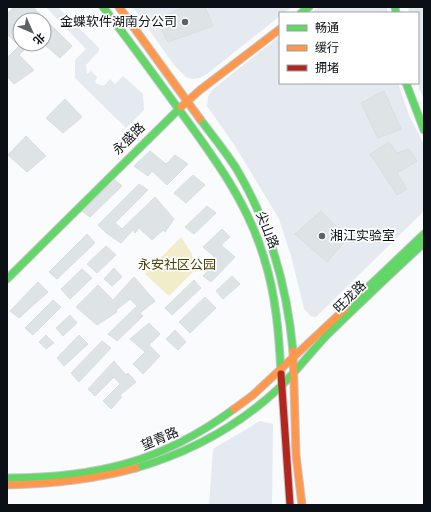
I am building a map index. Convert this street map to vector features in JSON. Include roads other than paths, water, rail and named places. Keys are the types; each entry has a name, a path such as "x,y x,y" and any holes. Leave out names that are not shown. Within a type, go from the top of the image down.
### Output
{"main road":[{"name":"尖山路","path":"103,7 222,166 234,186 265,257 272,288 281,368 285,470 290,505"},
{"name":"尖山路","path":"119,7 235,168 265,225 282,281 294,356 296,453 302,505"},
{"name":"永盛路","path":"7,275 178,107 279,27"},
{"name":"永盛路","path":"186,100 279,30"},
{"path":"406,84 424,130"},
{"path":"410,84 424,122"},
{"name":"永盛路","path":"7,280 178,107"},
{"name":"旺龙路","path":"294,356 424,234"},
{"name":"旺龙路","path":"295,371 314,350 424,243"},
{"name":"望青路","path":"7,478 73,476 110,469 152,457 186,441 222,419 253,395 294,356"},
{"name":"望青路","path":"7,485 30,486 71,482 103,477 143,467 200,444 245,415 282,385 295,371"}],"place":[{"name":"金蝶软件湖南分公司","path":"185,22"},
{"name":"湘江实验室","path":"322,236"}],"park label":[{"name":"永安社区公园","path":"177,265"}]}
